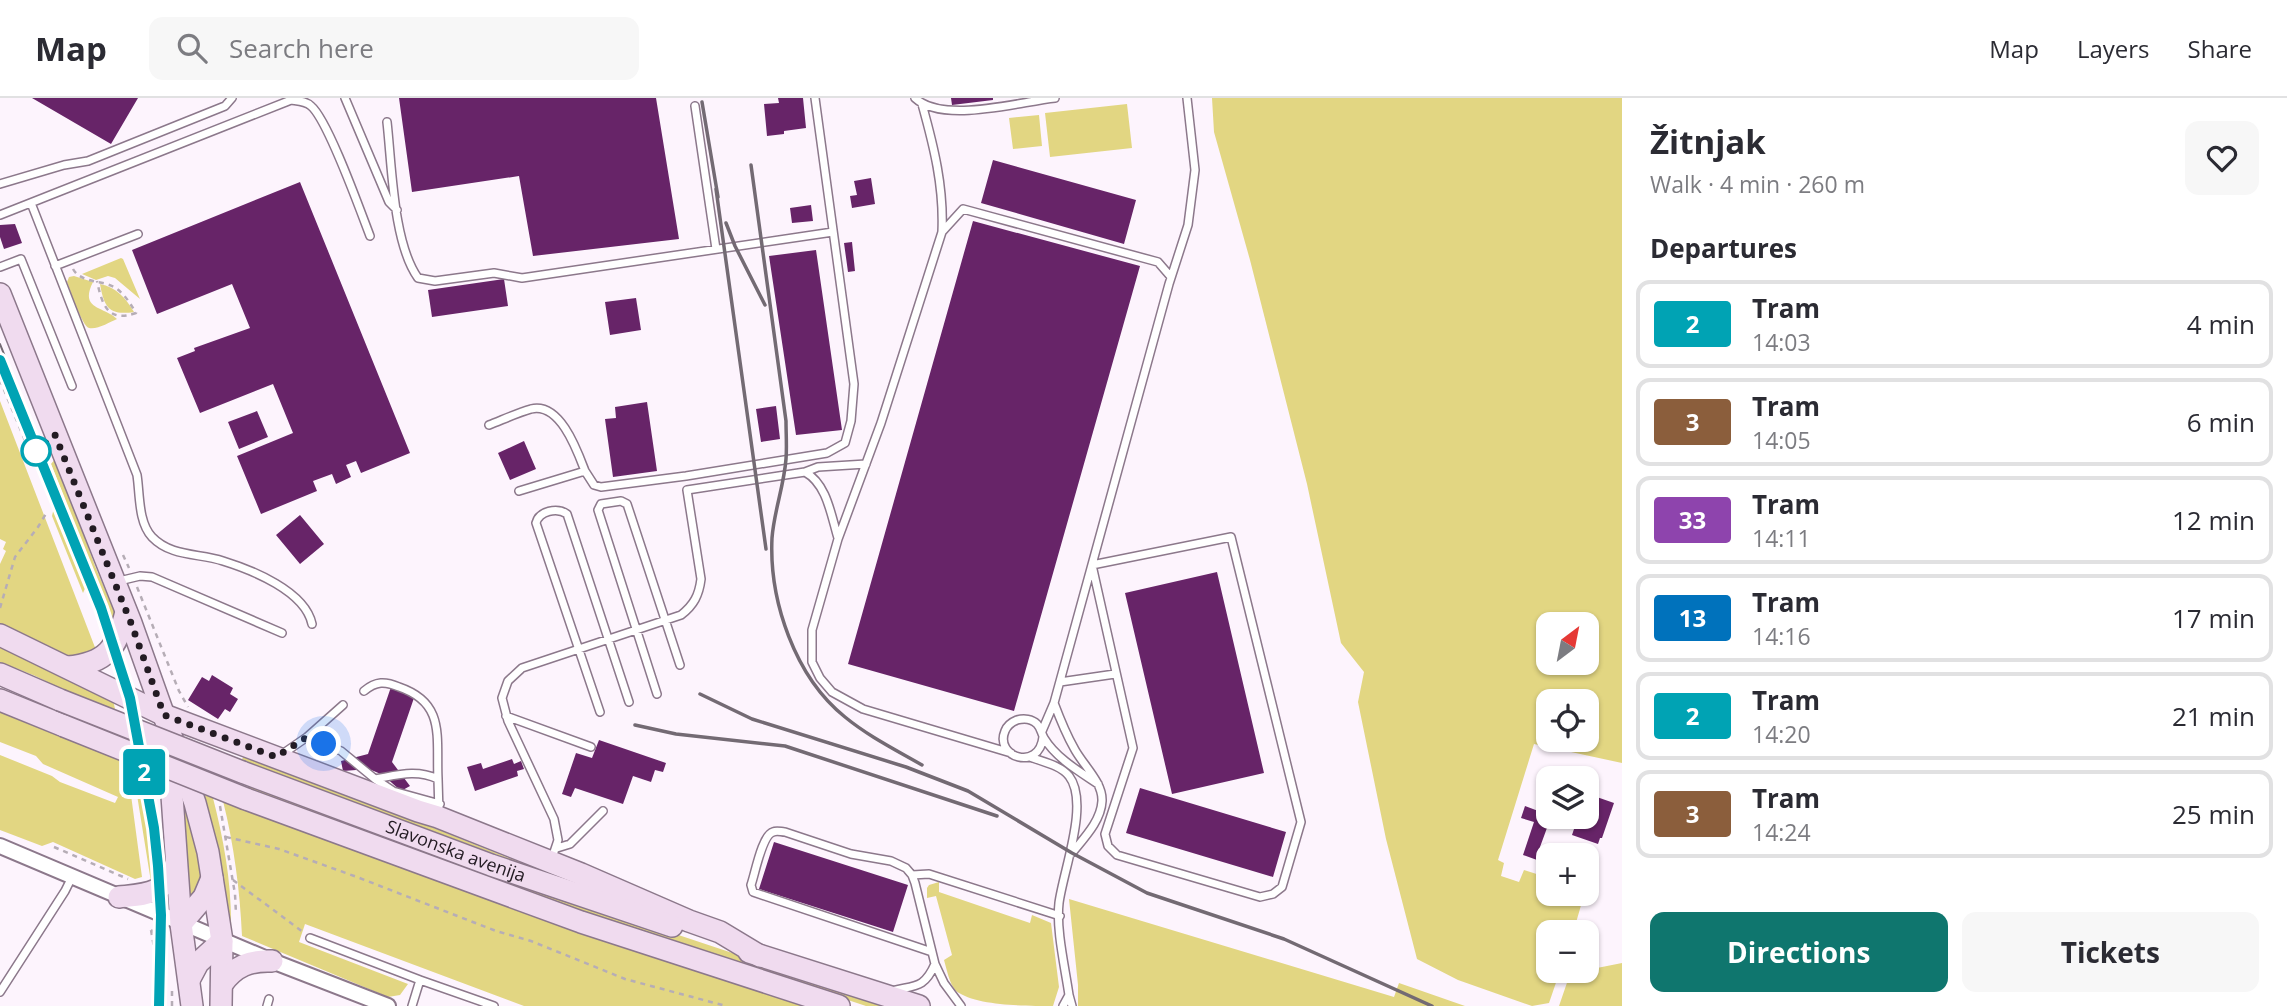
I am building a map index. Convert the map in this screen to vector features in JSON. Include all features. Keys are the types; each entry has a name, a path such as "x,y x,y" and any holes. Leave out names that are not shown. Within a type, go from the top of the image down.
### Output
{"main road":[{"path":"0,294 115,583 166,721 208,852 222,879 221,1006"},
{"path":"68,667 92,663 108,653 118,639 126,612"},
{"path":"0,635 68,667 166,721 276,757 418,811 439,810 554,855 689,921 720,932 760,956"},
{"name":"Slavonska avenija","path":"0,674 243,772 491,865 760,956 919,1006"},
{"name":"Slavonska avenija","path":"0,700 246,799 580,922 839,1006"},
{"path":"166,721 181,924 192,1006"},
{"path":"124,888 150,894 172,876 176,864"},
{"path":"181,924 222,879"},
{"path":"189,980 198,963 222,941"},
{"path":"222,984 241,966 256,961 272,961"}],"street":[{"path":"0,846 72,877 124,888 181,924 388,1006"}],"lane":[{"path":"0,184 64,165 89,161 225,106 232,98"},
{"path":"345,98 389,202 397,210"},
{"path":"489,425 532,409 541,409 554,416 567,430 594,485 601,487 827,453 845,443 851,421 854,384 815,98"},
{"path":"915,98 937,110 957,111 1055,98"},
{"path":"1030,757 1041,748 1171,277 1188,225 1195,170 1186,98"},
{"path":"0,215 291,100 303,101 317,111 370,236"},
{"path":"922,104 932,139 943,201 942,232 881,423 838,539 812,630 812,662 820,678 832,692 863,709 1017,757 1030,757 1068,774 1075,786 1077,807 1072,853 1059,906 1072,1006"},
{"path":"695,106 716,249"},
{"path":"387,122 401,240 410,267 418,278 435,281 494,273 522,278 833,232"},
{"path":"30,203 136,475 141,511 145,526 152,537 179,554 194,554 223,561 284,587 310,615 312,624"},
{"path":"942,232 963,209 1157,262 1171,277"},
{"path":"55,266 138,234"},
{"path":"0,267 21,259 72,386"},
{"path":"554,855 554,819 506,716 502,698 508,681 522,668 681,615 690,608 699,591 701,579 687,490 804,472 818,467 866,464"},
{"path":"519,491 585,471"},
{"path":"804,472 813,477 823,492 838,539"},
{"path":"657,694 598,510 600,504 621,501 626,504 680,666"},
{"path":"600,712 536,523 539,515 544,513 560,510 567,514 629,702"},
{"path":"1231,537 1301,822 1282,887 1273,894 1260,897 1116,855 1108,846 1105,834 1133,748 1092,565 1231,537"},
{"path":"115,583 140,576 152,577 282,633"},
{"path":"1059,682 1115,674"},
{"path":"307,737 341,751 393,791 439,810 435,715 429,705 415,692 386,682 373,684 363,691"},
{"path":"1054,703 1075,751 1098,784 1102,801 1093,825 1072,853"},
{"path":"276,757 307,737 343,705"},
{"path":"506,716 591,747"},
{"path":"1011,753 1004,744 1005,730 1013,722 1026,719 1033,721 1061,757 1098,784"},
{"path":"375,779 415,772 438,779"},
{"path":"554,855 570,844 603,811"},
{"path":"932,952 753,892 751,885 769,833 775,831 852,854 891,861 906,868 912,875 932,952 935,964 944,984 961,1006"},
{"path":"912,875 929,874 1060,916"},
{"path":"0,992 72,877"},
{"path":"310,938 420,981 494,1006"},
{"path":"880,994 916,985 928,979 935,964"},
{"path":"412,1006 420,981"},
{"path":"1063,1006 1069,995"}],"path":[{"path":"68,260 77,275 97,281 120,291 136,313 121,316 108,311 102,302 97,281"},
{"path":"0,380 29,450"},
{"path":"0,608 15,557 47,512"},
{"path":"179,691 190,712"},
{"path":"217,796 226,837 222,879 236,919"},
{"path":"226,837 279,849 531,941 625,979 726,1006"},
{"path":"54,847 124,888"},
{"path":"222,879 262,900 310,938"},
{"path":"154,1006 155,953 151,930 157,934"}],"shaded area":[{"path":"1212,98 1622,98 1622,763 1571,752 1599,752 1599,689 1536,689 1536,744 1498,860 1504,863 1501,876 1519,882 1524,870 1536,874 1536,906 1581,906 1577,920 1536,920 1536,983 1556,983 1549,1003 1532,1006 1458,980 1417,959 1386,839 1358,702 1364,672 1341,643 1307,484 1250,260 1214,132"},
{"path":"1127,104 1132,148 1050,157 1045,113"},
{"path":"1039,115 1042,146 1013,149 1009,118"},
{"path":"121,258 140,299 115,278 108,276 96,280 82,274"},
{"path":"69,277 93,282 89,291 91,303 117,319 96,328 86,326 67,282"},
{"path":"100,284 120,294 134,312 118,312 109,308 103,298"},
{"path":"0,401 96,650 83,657 69,656 0,624 0,564 6,551 3,549 6,542 0,539"},
{"path":"56,458 114,611 115,627 51,464"},
{"path":"55,503 88,582 83,593 52,516"},
{"path":"0,643 107,695 114,704 131,795 142,877 135,879 53,842 42,846 0,830 0,755 115,803 118,797 43,764 36,756 0,742 0,709 73,741 78,738 78,726 72,704 56,687 0,662"},
{"path":"249,754 544,872 242,759"},
{"path":"133,770 140,772 157,882 151,882"},
{"path":"251,782 501,876 892,1006 866,1006 597,917 247,790"},
{"path":"181,785 204,866 204,882 188,901"},
{"path":"199,793 213,798 217,814 229,880 231,930 224,911"},
{"path":"223,801 818,1006 524,1006 305,924 299,942 408,984 400,995 388,997 242,936 236,868"},
{"path":"939,882 939,892 1030,923 1032,915 1051,923 1059,987 1053,1006 988,1002 956,991 944,960 952,955 936,896 927,898 929,885"},
{"path":"1069,899 1394,997 1399,983 1465,1006 1078,1006"},
{"path":"1622,963 1622,1006 1559,1006 1567,983 1599,983 1599,968"}],"building":[{"path":"32,98 138,98 111,144"},
{"path":"399,98 656,98 679,239 533,256 519,176 412,192"},
{"path":"778,98 803,98 806,128 767,136 764,104 779,103"},
{"path":"951,98 993,98 993,100 952,105"},
{"path":"993,160 1136,200 1124,244 981,203"},
{"path":"871,178 875,204 852,208 850,196 857,195 854,181"},
{"path":"300,182 410,453 361,473 356,461 346,465 351,477 336,484 332,474 313,481 317,491 261,514 237,456 293,433 273,384 200,413 177,358 195,351 194,348 250,328 232,284 157,314 132,250"},
{"path":"811,205 813,221 792,223 790,208"},
{"path":"973,221 1140,266 1014,711 848,664"},
{"path":"15,224 22,243 4,249 0,225"},
{"path":"852,242 855,271 848,272 844,243"},
{"path":"816,250 842,430 796,435 769,256"},
{"path":"504,279 508,306 432,317 428,290"},
{"path":"636,298 641,330 610,335 605,302"},
{"path":"647,402 657,471 613,477 605,419 616,418 615,407"},
{"path":"776,406 780,439 761,442 756,409"},
{"path":"257,411 268,437 239,449 228,422"},
{"path":"524,441 536,469 510,480 498,453"},
{"path":"300,515 324,544 300,564 276,535"},
{"path":"1217,572 1264,773 1172,794 1125,593"},
{"path":"212,675 233,688 230,694 238,699 230,712 225,709 218,719 188,700 202,677 209,681"},
{"path":"391,687 415,695 392,762 410,786 401,791 383,775 369,769 343,771 341,761 368,754"},
{"path":"599,740 666,763 663,772 655,770 651,782 633,776 623,804 575,788 571,797 562,794 576,753 592,758"},
{"path":"512,759 514,764 521,761 524,769 517,771 518,776 475,791 467,767 481,763 483,769"},
{"path":"1140,788 1286,832 1273,877 1126,833"},
{"path":"1599,798 1614,803 1598,843 1572,835 1574,829 1599,829"},
{"path":"1525,806 1536,810 1536,829 1547,829 1541,843 1536,843 1536,860 1523,855 1534,822 1521,818"},
{"path":"774,842 908,885 893,932 759,889"}],"tram line":[{"path":"0,344 118,639 136,701 157,813 165,884 165,1006"},
{"name":"2","path":"0,360 101,608 130,698 154,828 158,866 161,915 159,1006"}],"railway":[{"path":"702,102 718,197"},
{"path":"751,165 786,421 785,469 772,538 775,587 781,612 799,659 827,700 863,730 922,765"},
{"path":"716,189 766,549"},
{"path":"726,223 765,305"},
{"path":"700,694 752,719 906,767 968,791 1072,853 1147,893 1284,939 1432,1006"},
{"path":"635,725 676,734 785,746 997,816"}],"route":[{"path":"36,451 55,435 131,623 164,715 276,757 307,737 324,744"}]}
